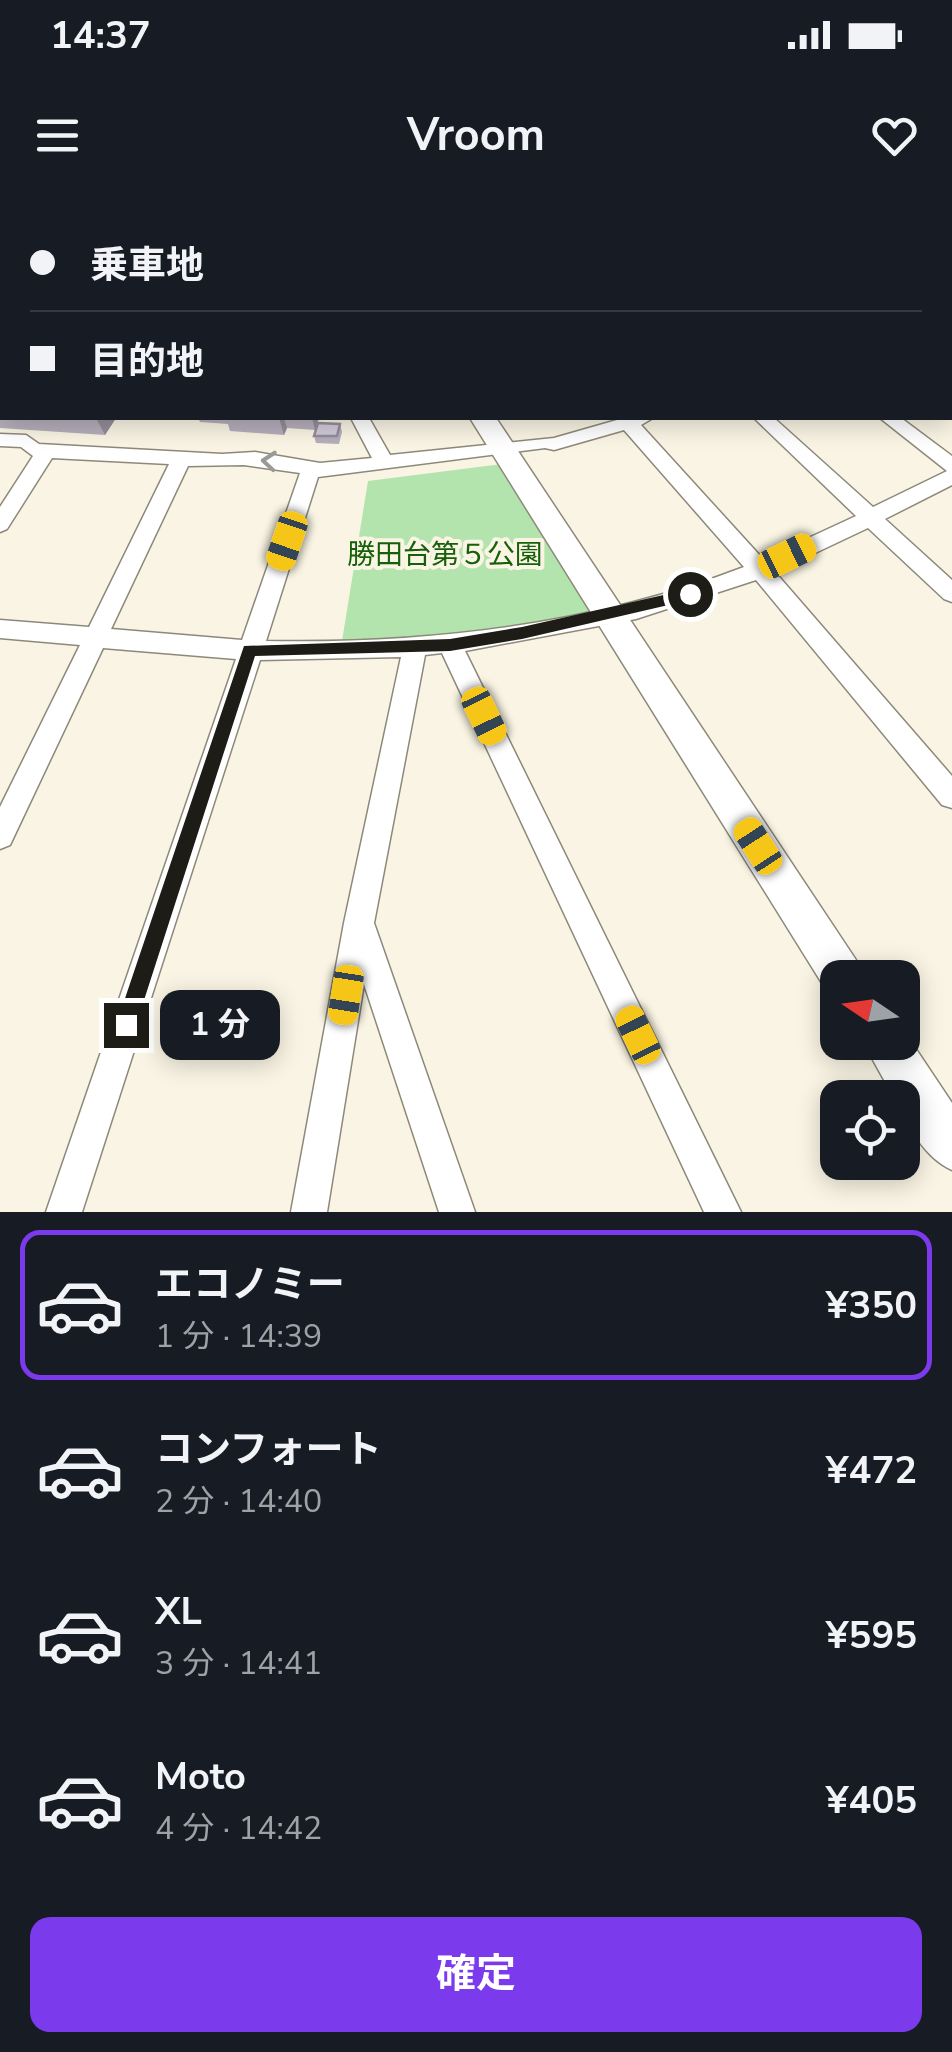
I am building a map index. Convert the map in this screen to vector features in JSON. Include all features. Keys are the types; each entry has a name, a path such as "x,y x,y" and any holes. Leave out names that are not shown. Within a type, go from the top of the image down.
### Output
{"street":[{"path":"361,420 384,462"},
{"path":"484,420 832,960"},
{"path":"574,420 586,436"},
{"path":"0,440 26,442 34,450 46,451 181,460 235,458 312,469 364,468 384,462 554,444 636,420 952,796"},
{"path":"765,420 952,592"},
{"path":"892,420 952,466"},
{"path":"0,524 46,451"},
{"path":"0,836 181,460"},
{"path":"64,1212 312,469"},
{"path":"0,630 250,650 450,645 609,615 690,594 760,569 952,477"},
{"path":"450,645 723,1212"},
{"path":"309,1212 359,923 415,648"},
{"path":"359,923 456,1212"},
{"path":"897,1060 952,1146"}],"green space":[{"name":"勝田台第５公園","path":"502,464 602,611 448,640 342,641 368,481"}],"building":[{"path":"318,423 340,424 337,436 314,436"}],"route":[{"path":"126,1025 250,650 450,645 609,615 690,594"}]}
